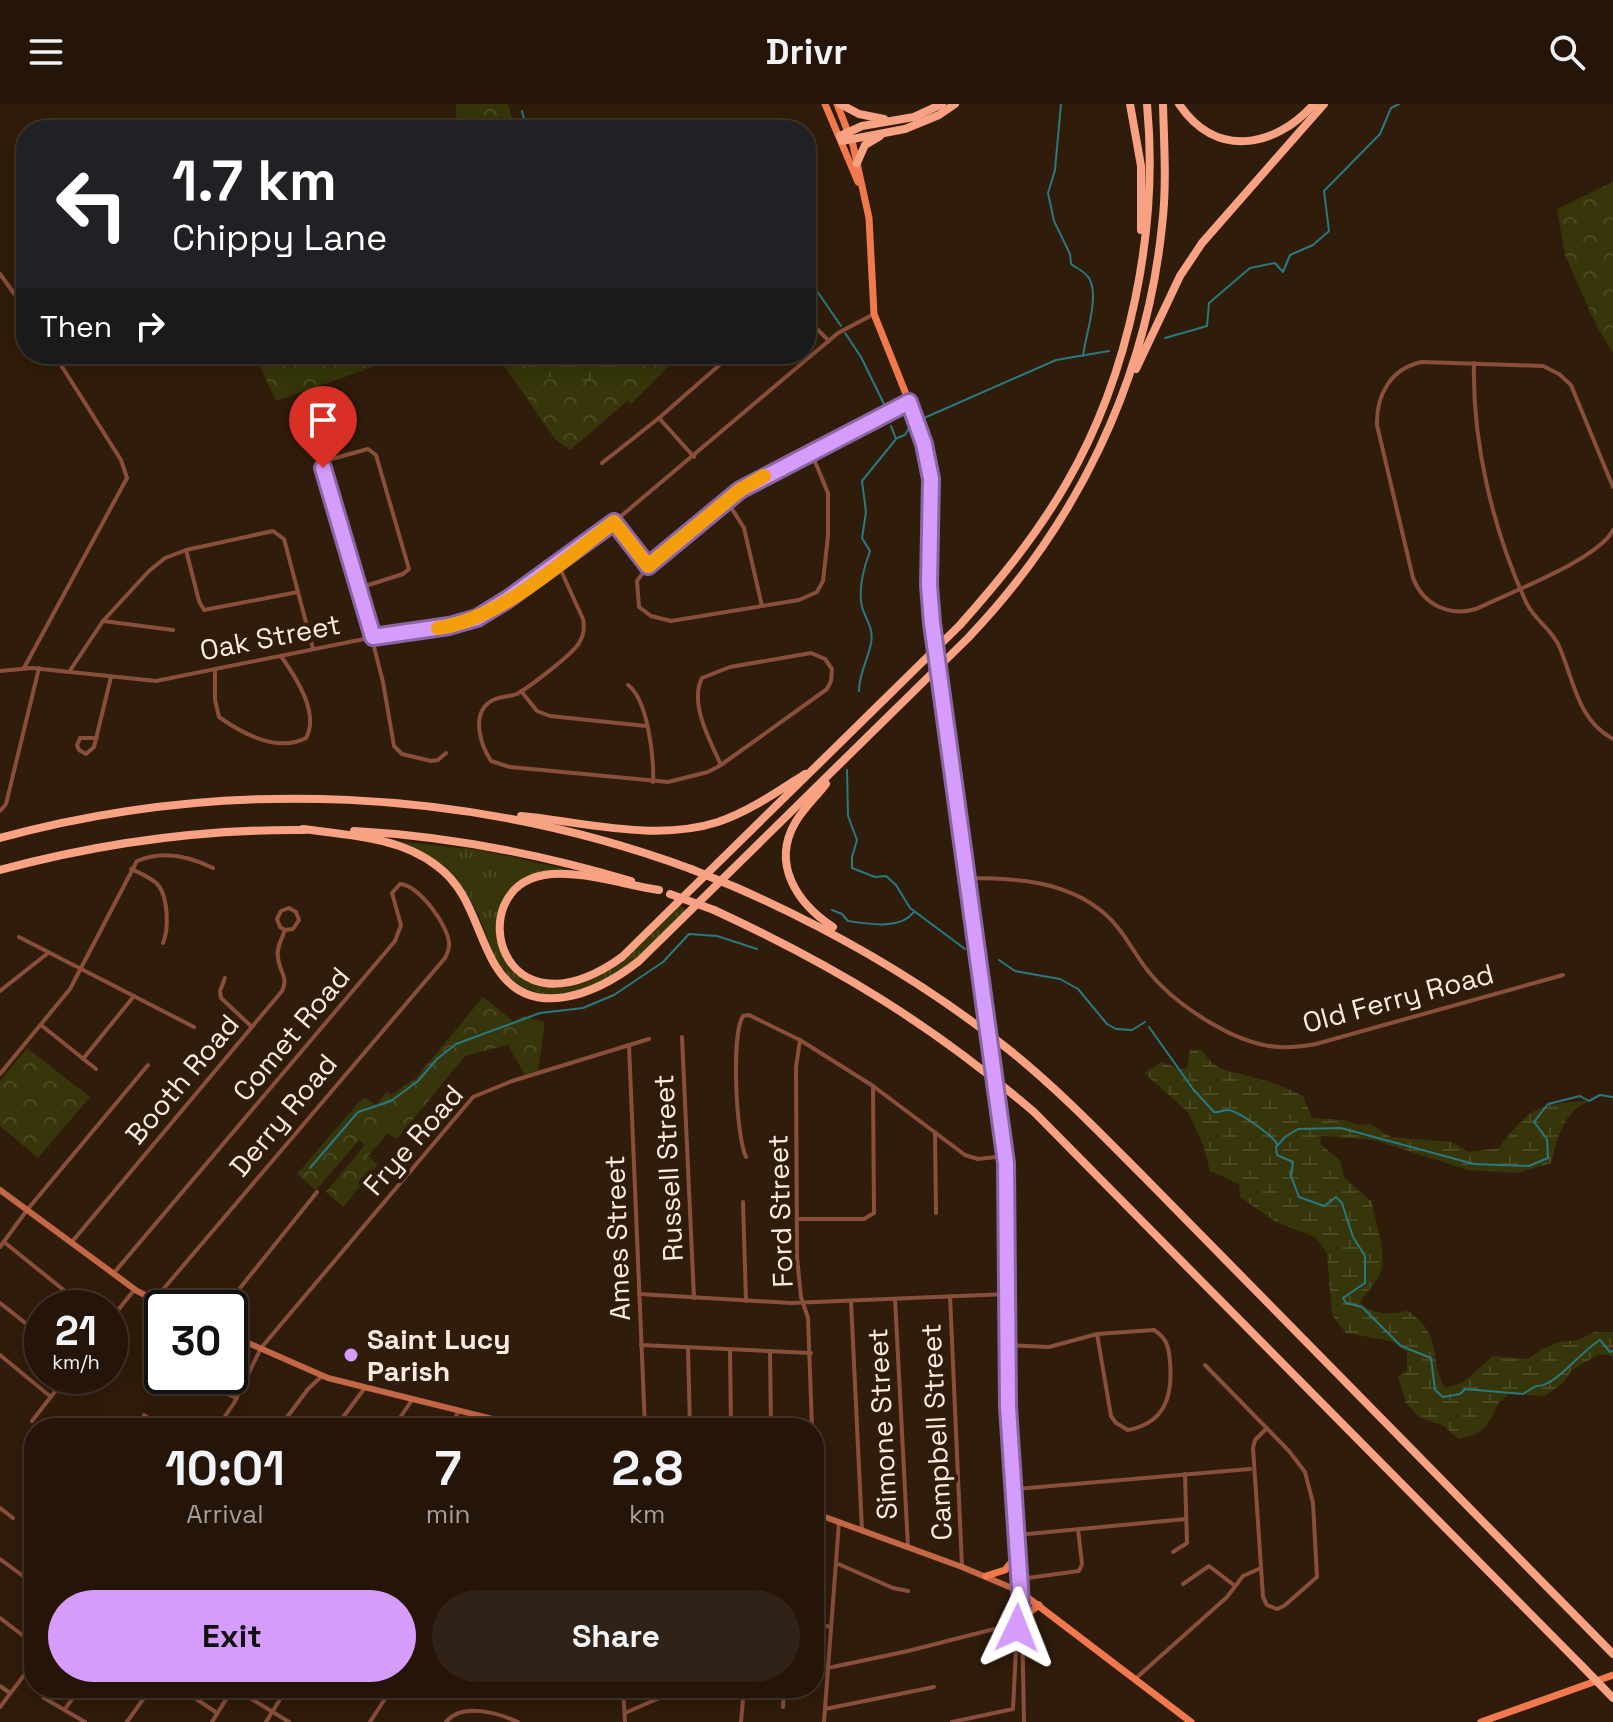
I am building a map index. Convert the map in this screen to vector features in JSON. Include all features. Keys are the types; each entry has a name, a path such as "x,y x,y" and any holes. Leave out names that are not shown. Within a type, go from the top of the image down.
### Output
{"highway":[{"path":"838,104 869,117 900,120"},
{"path":"845,136 862,126 924,114 942,104"},
{"path":"845,136 884,133 927,121 955,104"},
{"path":"1130,104 1141,166 1141,264"},
{"path":"659,890 571,875 539,875 520,885 507,900 499,927 501,944 517,970 535,982 566,984 600,972 642,940 960,625 1003,577 1067,482 1109,389 1125,339 1141,264 1149,179 1147,104"},
{"path":"1117,410 1142,338 1159,257 1165,171 1163,104"},
{"path":"1179,104 1194,124 1205,132 1239,142 1276,133 1314,104"},
{"path":"303,829 381,841 423,856 447,874 466,898 493,961 501,974 517,988 534,996 553,999 570,997 613,980 639,961 980,626 1036,557 1084,481 1171,293 1190,260 1324,104"},
{"path":"857,163 865,145 884,133"},
{"path":"880,724 796,821 789,836 785,853 789,877 804,902 862,948 956,1009 1010,1050 1071,1103 1613,1654"},
{"path":"0,838 134,810 261,799 393,802 495,816 659,830 693,828 751,808 819,765"},
{"path":"495,816 580,834 691,869 797,914 862,948"},
{"path":"0,870 68,853 141,840 235,830 303,829 401,834 481,845 570,863 714,910 808,956 889,1002 944,1039 1034,1112 1613,1698"}],"main road":[{"path":"825,104 857,163 870,227 874,314 924,444 931,479 929,585 933,632 1005,1156 1007,1345 1019,1591"},
{"path":"838,104 864,195"},
{"path":"0,1190 144,1294"},
{"path":"248,1343 322,1376 486,1418"},
{"path":"824,1517 1019,1591 1191,1722"},
{"path":"986,1576 1005,1570 1016,1556"},
{"path":"1022,1618 1039,1605"},
{"path":"1481,1722 1613,1675"}],"street":[{"path":"0,274 16,296"},
{"name":"Oak Street","path":"816,352 846,327 874,314"},
{"path":"816,328 829,341"},
{"path":"1613,487 1574,392 1565,379 1543,366 1414,363 1394,376 1382,392 1377,425 1413,578 1422,596 1442,609 1465,612 1520,588 1600,548 1613,530"},
{"path":"1474,363 1477,430 1499,530 1520,588 1534,616 1551,632 1559,645 1582,709 1597,729 1613,739"},
{"path":"24,668 127,478 121,460 60,364"},
{"path":"602,463 721,364"},
{"name":"Oak Street","path":"0,671 39,668 156,681 373,637 467,622 500,605 614,522 802,364"},
{"path":"811,452 826,486 830,507 823,581 817,592 805,598 762,606 661,620 639,607 637,581 648,566 740,490 811,452 909,402"},
{"path":"659,418 694,457"},
{"path":"359,588 403,574 409,569 376,455 368,449 332,458 324,463 323,468 373,637 388,703 392,740 396,751 431,761 438,760 446,753"},
{"path":"727,501 744,528 762,606"},
{"path":"614,522 648,566"},
{"path":"69,672 103,621 158,563 186,550 267,531 278,532 284,539 313,649"},
{"path":"186,550 204,610 298,592"},
{"path":"558,564 578,603 585,627 583,633 572,652 521,691 492,700 481,712 480,734 491,761 510,767 653,782 688,778 721,765 827,689 833,674 825,659 811,653 802,654 719,670 702,678 698,698 703,720 721,765"},
{"path":"103,621 173,630"},
{"path":"215,669 215,700 219,717 256,739 296,742 306,738 310,723 301,690 281,655"},
{"path":"0,811 6,804 39,668"},
{"path":"97,738 80,738 77,745 79,750 91,752 97,738 111,677"},
{"path":"628,685 638,695 646,726 653,782"},
{"path":"521,691 537,711 550,716 646,726"},
{"path":"0,1074 70,989 131,869 143,859 180,856 213,868"},
{"path":"131,869 154,881 163,893 168,932 163,943"},
{"name":"Old Ferry Road","path":"967,878 1041,883 1084,900 1118,926 1149,972 1186,1007 1237,1036 1277,1047 1316,1044 1563,975"},
{"name":"Comet Road","path":"113,1274 395,941 401,929 392,895 398,885 409,885 433,910 449,941 445,958"},
{"name":"Booth Road","path":"289,908 296,912 299,920 295,927 285,930 277,919 281,911 289,908"},
{"name":"Booth Road","path":"71,1243 285,987 285,976 277,953 285,930"},
{"path":"19,937 194,1027"},
{"path":"0,991 49,952"},
{"name":"Derry Road","path":"163,1290 445,958"},
{"path":"225,978 220,991 223,1002 252,1027"},
{"path":"83,1059 134,996"},
{"path":"746,1157 740,1139 735,1040 743,1016 756,1016 800,1040 873,1086 971,1158 986,1160 1005,1156"},
{"path":"41,1025 96,1069"},
{"name":"Russell Street","path":"682,1037 694,1298"},
{"name":"Frye Road","path":"224,1418 261,1348 473,1097 512,1081 649,1039"},
{"name":"Ford Street","path":"800,1040 796,1067 797,1219 800,1289 807,1313 811,1353 812,1418"},
{"name":"Ames Street","path":"629,1045 645,1418"},
{"path":"62,1290 2,1245 27,1210 148,1065"},
{"path":"797,1219 864,1219 874,1213 873,1086"},
{"path":"935,1132 936,1213"},
{"path":"238,1290 317,1192"},
{"path":"743,1202 746,1301"},
{"path":"128,1298 135,1289"},
{"path":"639,1294 804,1303 1008,1294"},
{"name":"Campbell Street","path":"950,1296 962,1567"},
{"name":"Simone Street","path":"895,1299 908,1547"},
{"path":"851,1301 862,1531"},
{"path":"0,1303 24,1322"},
{"path":"1007,1345 1049,1347 1097,1334 1154,1330 1168,1344 1171,1390 1161,1410 1146,1425 1128,1430 1111,1416 1097,1334"},
{"path":"641,1345 811,1353"},
{"path":"688,1348 690,1418"},
{"path":"730,1350 731,1418"},
{"path":"770,1351 771,1418"},
{"path":"0,1355 51,1397"},
{"path":"1205,1365 1267,1428 1294,1457 1307,1479 1313,1503 1317,1577 1284,1606 1274,1608 1264,1600 1253,1448 1257,1438 1267,1428"},
{"path":"286,1418 322,1376"},
{"path":"342,1418 364,1389"},
{"path":"34,1418 53,1394"},
{"path":"227,1394 237,1398"},
{"path":"400,1418 412,1400"},
{"path":"455,1418 459,1411"},
{"path":"144,1415 148,1418"},
{"path":"1012,1489 1250,1469"},
{"path":"1173,1552 1187,1543 1185,1474"},
{"path":"0,1508 13,1518"},
{"path":"1015,1535 1186,1519"},
{"path":"824,1722 839,1522"},
{"path":"1018,1579 1079,1571 1082,1564 1078,1529"},
{"path":"0,1559 24,1577"},
{"path":"836,1563 893,1588 908,1591"},
{"path":"1183,1584 1209,1566 1235,1586"},
{"path":"1134,1680 1227,1597 1246,1573 1261,1568"},
{"path":"893,1588 893,1596"},
{"path":"1019,1591 1024,1722"},
{"path":"0,1618 24,1636"},
{"path":"828,1668 1010,1625 1022,1618"},
{"path":"952,1722 1013,1709 1017,1628 1022,1618"},
{"path":"824,1626 831,1627"},
{"path":"0,1707 24,1675"},
{"path":"0,1686 10,1693"},
{"path":"825,1709 934,1687"},
{"path":"44,1698 85,1722"},
{"path":"65,1709 73,1698"},
{"path":"127,1722 144,1698"},
{"path":"195,1698 217,1713"},
{"path":"212,1722 227,1698"},
{"path":"249,1698 289,1722"},
{"path":"266,1722 281,1698"},
{"path":"370,1722 386,1698"},
{"path":"624,1698 625,1722"},
{"path":"625,1713 654,1698"},
{"path":"741,1722 743,1698"},
{"path":"783,1698 783,1707"},
{"path":"446,1722 454,1713 467,1710 518,1722"}],"green space":[{"path":"456,104 508,104 512,120 457,120"},
{"path":"1613,182 1613,353 1597,327 1565,255 1557,209"},
{"path":"259,364 381,364 276,401"},
{"path":"503,364 671,364 631,404 627,401 570,450 555,439"},
{"path":"525,364 640,364 587,381 533,376"},
{"path":"395,841 479,850 580,872 550,871 531,876 500,914 506,958 541,984 559,988 578,985 597,976 636,949 680,906 689,910 643,955 612,977 578,991 545,994 529,990 514,981 501,967 472,901 455,879 423,854"},
{"path":"483,997 514,1022 523,1016 545,1022 538,1070 525,1075 508,1045 465,1056 397,1139 388,1133 368,1156 378,1165 343,1207 326,1192 365,1145 359,1140 316,1190 297,1174 359,1102 365,1098 376,1105 387,1091 391,1095 415,1079"},
{"path":"27,1048 90,1097 38,1158 0,1126 0,1081"},
{"path":"1190,1050 1202,1050 1207,1058 1225,1070 1274,1083 1303,1096 1312,1118 1370,1124 1391,1137 1451,1142 1469,1152 1499,1148 1519,1124 1536,1110 1558,1103 1589,1101 1567,1119 1551,1163 1516,1173 1468,1170 1374,1140 1321,1136 1320,1144 1340,1160 1344,1177 1372,1202 1382,1245 1382,1262 1379,1275 1360,1303 1372,1311 1383,1313 1408,1311 1420,1321 1431,1339 1445,1388 1462,1383 1493,1356 1528,1359 1542,1349 1560,1342 1579,1340 1594,1332 1613,1332 1613,1356 1599,1354 1572,1370 1563,1383 1545,1396 1509,1394 1483,1429 1469,1437 1459,1439 1443,1426 1419,1417 1406,1403 1398,1377 1407,1371 1407,1352 1391,1341 1346,1333 1332,1315 1327,1253 1315,1237 1276,1222 1240,1197 1239,1184 1210,1171 1203,1145 1188,1112 1144,1073 1162,1062 1180,1069 1187,1068"}],"waterway":[{"path":"1061,104 1055,170 1048,193 1054,221 1070,254 1071,264 1086,274 1092,288 1092,307 1083,356"},
{"path":"1165,338 1207,326 1209,303 1250,268 1275,263 1283,272 1290,255 1313,245 1329,231 1324,191 1380,134 1391,108 1399,104"},
{"path":"522,111 524,120"},
{"path":"816,290 841,326"},
{"path":"845,333 861,357 884,404"},
{"path":"924,418 1056,360 1109,351"},
{"path":"897,438 905,435 912,423"},
{"path":"859,691 872,638 861,600 862,578 870,551 862,538 866,512 862,481 896,439 891,426"},
{"path":"847,770 848,816 857,840 852,868 875,877 886,876 896,885 910,908 965,949"},
{"path":"832,910 848,921 874,924 893,924 914,912"},
{"path":"310,1168 358,1112 391,1101 418,1081 437,1059 456,1044 540,1013 583,1008 614,995 663,962 689,934 717,936 757,949"},
{"path":"999,960 1015,971 1060,979 1078,989 1107,1024 1116,1029 1132,1030 1145,1022"},
{"path":"1149,1027 1193,1089 1214,1112 1227,1110 1239,1114 1277,1144"},
{"path":"1613,1097 1600,1095 1589,1101 1580,1096 1548,1104 1534,1122 1547,1139 1548,1158 1529,1166 1474,1164 1341,1128 1298,1129 1276,1147 1277,1155 1293,1162 1291,1176 1299,1197 1324,1206 1336,1197 1342,1203 1353,1237 1365,1256 1365,1283 1343,1298 1346,1303 1362,1307 1401,1346 1431,1358 1435,1390 1443,1397 1460,1394 1465,1389 1523,1394 1551,1381 1600,1340 1610,1352 1613,1351"}],"slow traffic":[{"path":"438,628 467,622 500,605 614,522 648,566 740,490 764,476"}],"place":[{"name":"Saint Lucy Parish","path":"351,1355"}],"route":[{"path":"323,468 373,637 449,626 477,618 614,522 648,566 740,490 909,402 924,444 931,479 929,585 932,623 1006,1163 1008,1407 1022,1618 1017,1628"}]}
